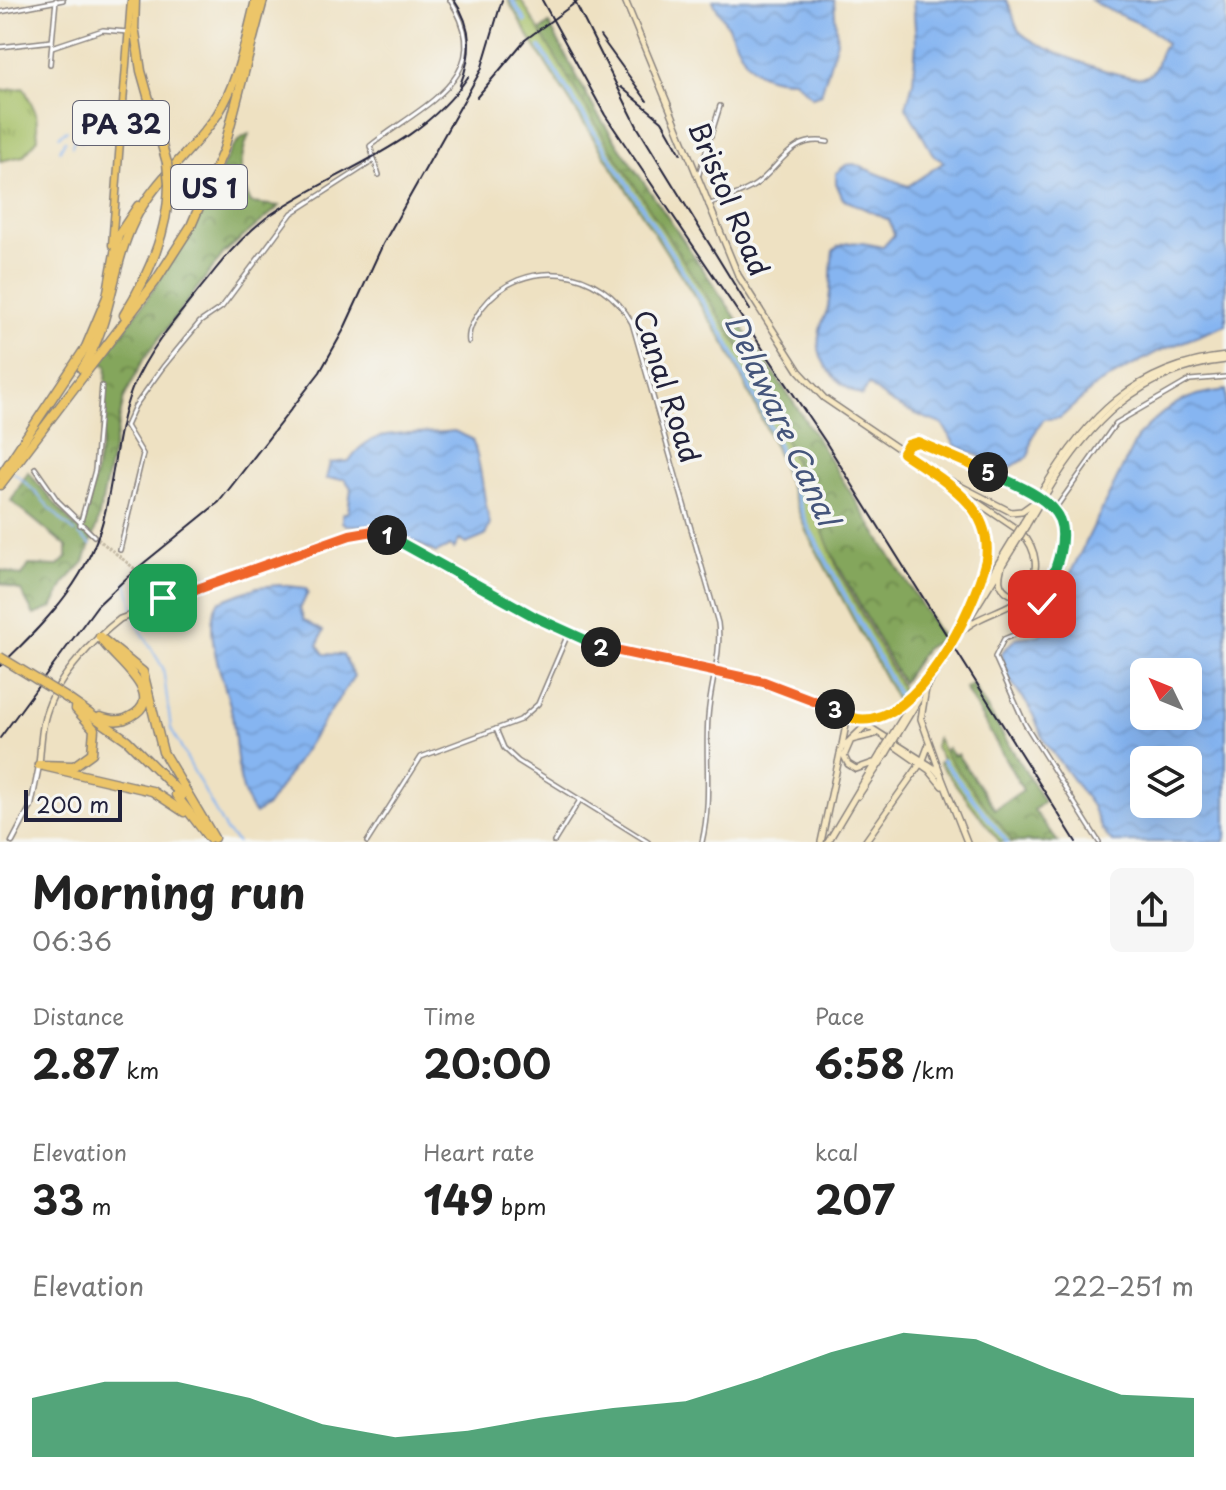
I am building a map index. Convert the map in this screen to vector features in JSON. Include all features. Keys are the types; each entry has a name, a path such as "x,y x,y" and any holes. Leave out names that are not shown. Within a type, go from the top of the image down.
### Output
{"highway":[{"name":"US 1","path":"0,485 7,469 91,355 107,319 130,230 225,102 256,0"},
{"name":"US 1","path":"7,469 103,350 186,236 216,171 263,0"},
{"path":"103,350 138,291 158,248 167,213 167,163 132,32"},
{"path":"0,493 7,469 86,347 99,316 120,233 165,183"},
{"path":"99,316 112,245"},
{"path":"7,469 155,282"},
{"path":"89,712 119,720 135,712 142,697 138,678 100,637"},
{"path":"100,637 143,672 166,759 213,841"},
{"path":"0,659 89,712 154,764 213,841"},
{"path":"66,700 151,768 213,841"},
{"path":"39,765 74,766 92,753 94,729 76,709"},
{"path":"39,765 161,795 180,808 213,841"}],"main road":[{"name":"PA 32","path":"112,245 134,0"},
{"name":"Bristol Road","path":"625,0 738,275 805,379 824,398 941,479"},
{"path":"837,827 1044,492 1083,436 1119,401 1163,376 1226,358"},
{"path":"928,470 1011,512 1022,511 1038,502"},
{"path":"941,479 1016,528 1029,541 1035,568 1024,592 1010,594 1002,588 999,578 1003,562"},
{"path":"941,479 973,505 987,537 986,561 968,612"},
{"path":"941,479 1017,526 1035,548 1038,564 1034,583 1020,601 958,632"},
{"path":"39,765 44,723 52,698 100,637 134,612 350,535 373,531 392,537 568,634 624,653 781,686 837,709 941,776"},
{"path":"958,632 1017,537"},
{"path":"160,587 176,597"},
{"path":"160,587 161,602"},
{"path":"852,718 879,717 924,687"},
{"path":"924,687 920,714 967,842"},
{"path":"821,842 846,725 837,709"},
{"path":"841,749 865,726"},
{"path":"865,726 922,762 947,793"},
{"path":"875,734 851,740 844,756 848,764 856,769 868,767 884,753"},
{"path":"865,842 922,762 929,744"},
{"path":"828,842 876,760"}],"street":[{"path":"19,0 21,9"},
{"path":"0,12 63,0"},
{"path":"379,175 370,146 415,118 448,86 461,68 466,46 465,29 450,0"},
{"path":"50,64 55,1"},
{"path":"52,47 103,30 132,32"},
{"path":"0,47 52,41"},
{"path":"697,178 720,106"},
{"path":"708,205 754,186 777,160 801,145 828,142"},
{"path":"120,550 143,454 126,426 135,406 200,322 222,307 292,213 373,161"},
{"name":"Canal Road","path":"469,342 473,323 488,301 513,282 539,274 562,274 586,280 608,292 626,311 636,332 716,616 719,640 707,718 709,804 702,842"},
{"path":"1055,509 1116,423 1190,380 1226,377"},
{"path":"80,525 95,470 102,386"},
{"path":"903,453 911,443 922,443 1028,489 1055,509 1064,544 1042,604 1040,622 1034,628 1004,639 995,657 1025,724 1099,842"},
{"path":"35,468 80,525 94,536"},
{"path":"140,573 160,587"},
{"path":"367,842 421,757 524,718 535,708 568,634"},
{"path":"496,729 513,758 648,842"},
{"path":"12,842 31,806 39,765"},
{"path":"554,842 580,800"}],"green space":[{"path":"508,0 521,0 609,146 739,347 780,427 840,574 900,685 904,696 897,701 806,531 775,447 727,347"},
{"path":"549,24 596,112 800,412 942,638 925,649 902,683 809,512 778,427 741,349 615,158 539,32"},
{"path":"24,88 36,113 38,139 23,156 0,161 0,91"},
{"path":"249,134 241,168 247,194 251,203 280,206 224,253 143,360 124,398 97,525 84,562 65,582 52,608 34,615 21,591 0,583 0,570 22,576 29,565 58,566 67,557 67,547 11,501 28,472 75,527 85,522 102,442 107,365 99,363 174,257 232,149"},
{"path":"972,684 1044,802 1034,810 1058,842 1012,842 943,753 947,748 953,756 957,754 995,809 1023,790 965,688"},
{"path":"937,738 946,755 1013,842 1000,842 939,763 943,760 935,747"}],"water":[{"path":"713,0 834,0 837,41 821,94 812,97 794,80 767,77 751,67"},
{"path":"913,0 1006,0 1020,32 1042,46 1119,74 1144,77 1153,71 1166,44 1150,29 1091,0 1226,0 1226,325 1157,352 1097,385 1060,418 1044,419 1032,437 1029,456 1008,469 955,445 943,425 894,404 869,384 862,396 853,391 837,380 821,355 819,335 829,299 833,251 850,243 883,247 894,235 889,220 843,199 836,183 836,173 846,165 854,164 908,186 944,162 934,156 906,107 913,82 916,43"},
{"path":"1226,390 1226,837 1223,842 1112,842 1102,830 1092,806 1045,742 1030,708 1005,673 1001,653 1016,638 1040,635 1138,436 1177,403"},
{"path":"454,431 472,439 476,450 490,524 485,536 466,544 460,539 454,549 450,546 436,553 385,526 346,525 342,522 342,514 348,512 351,488 345,479 326,479 330,463 349,461 359,449 383,436"},
{"path":"279,585 306,588 308,592 300,609 304,620 323,631 318,645 324,654 343,655 354,676 268,805 255,814 243,790 230,705 212,636 212,619 218,602 257,587"}],"waterway":[{"name":"Delaware Canal","path":"512,0 525,21"},
{"name":"Delaware Canal","path":"540,47 725,337 775,438 806,523 898,694"},
{"path":"76,130 84,125"},
{"path":"59,136 67,130"},
{"path":"81,142 86,132"},
{"path":"72,146 74,139"},
{"path":"60,150 65,140"},
{"path":"13,472 75,532"},
{"path":"79,535 91,545"},
{"path":"127,582 137,624 163,668 171,729 226,831 237,842"},
{"name":"Delaware Canal","path":"943,761 1007,842"}],"tunnel":[{"path":"94,536 140,573"}],"railway":[{"path":"454,0 465,21 469,42 460,85"},
{"path":"0,738 97,606 134,571 219,502 320,372 343,331 383,244 481,70 502,0"},
{"path":"542,0 605,115 825,441 1076,842"},
{"path":"574,0 638,128 750,310"},
{"path":"477,97 525,40 579,0"},
{"path":"600,36 647,101"},
{"path":"0,666 51,614 79,576 90,555 106,508 132,389 148,357 181,312 233,249 266,218 400,141 448,102 468,77"},
{"path":"621,87 662,121 681,154"}],"route":[{"path":"163,598 161,602 350,535 379,532 537,618 593,644 781,686 852,718 872,719 923,686 968,612 986,561 986,531 973,505 903,453 908,445 918,442 1028,489 1052,505 1061,523 1064,544 1042,604"}]}
